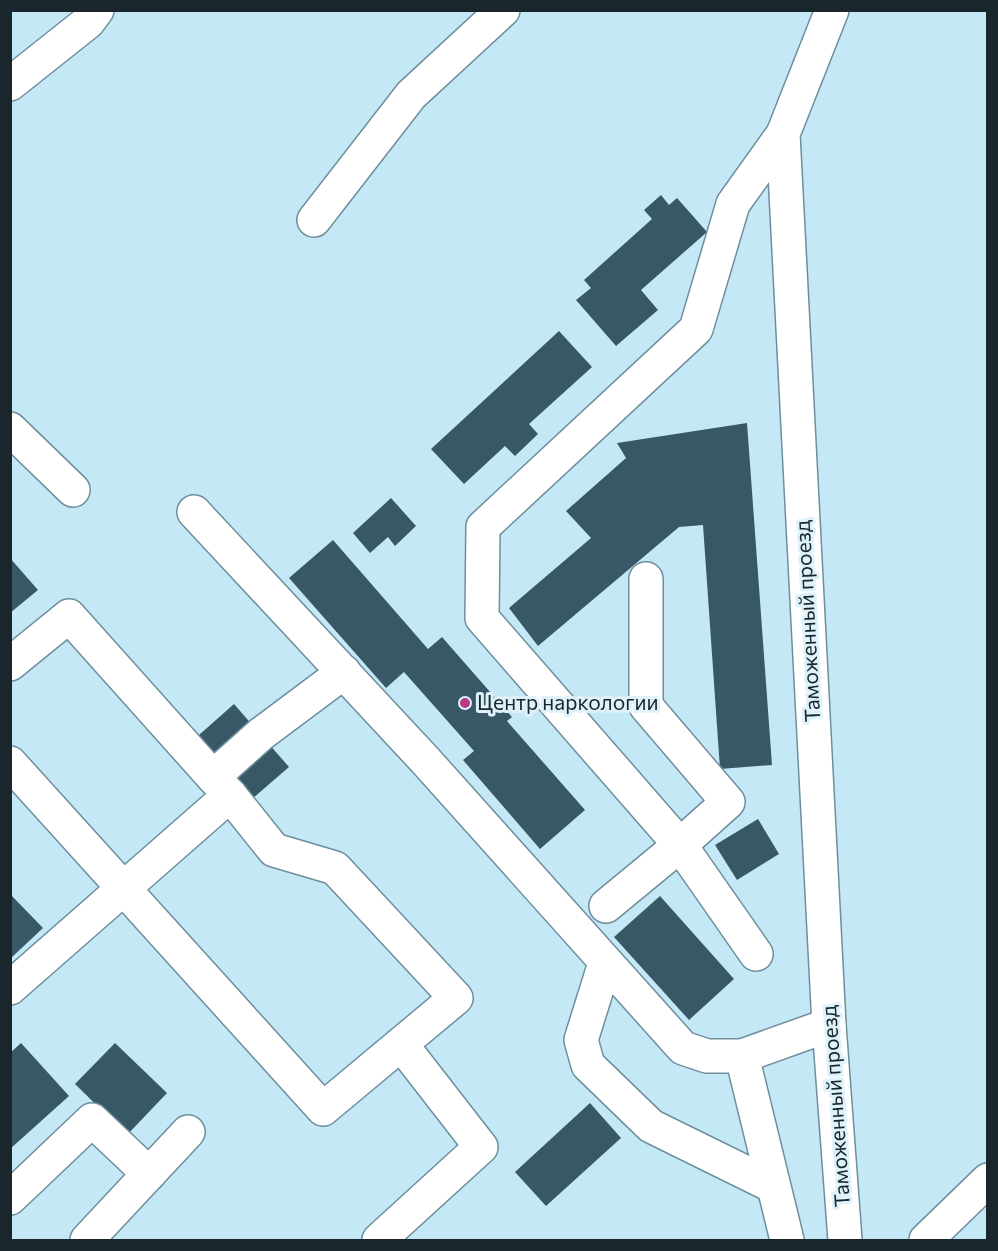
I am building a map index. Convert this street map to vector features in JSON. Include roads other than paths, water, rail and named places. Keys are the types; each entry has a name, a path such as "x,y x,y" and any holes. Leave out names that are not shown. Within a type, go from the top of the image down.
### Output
{"street":[{"path":"314,220 411,95 503,10"},
{"name":"Таможенный проезд","path":"832,10 783,134 829,1025 845,1240"},
{"path":"10,84 85,14"},
{"path":"756,954 680,845 482,618 483,527 696,329 733,204 783,134"},
{"path":"10,429 73,490"},
{"path":"194,512 425,760 683,1048 707,1056 742,1056 829,1025"},
{"path":"606,906 728,802 646,706 646,579"},
{"path":"10,664 69,616 222,786 274,850 335,868 456,998 323,1109 125,887 10,763"},
{"path":"10,988 125,887 222,786 261,734 344,672"},
{"path":"605,963 580,1040 588,1065 651,1126 773,1186"},
{"path":"380,1240 481,1148 401,1044"},
{"path":"742,1056 787,1240"},
{"path":"10,1198 92,1120 148,1174"},
{"path":"87,1240 188,1132"},
{"path":"926,1240 987,1180"}],"place":[{"name":"Центр наркологии","path":"465,703"}]}
